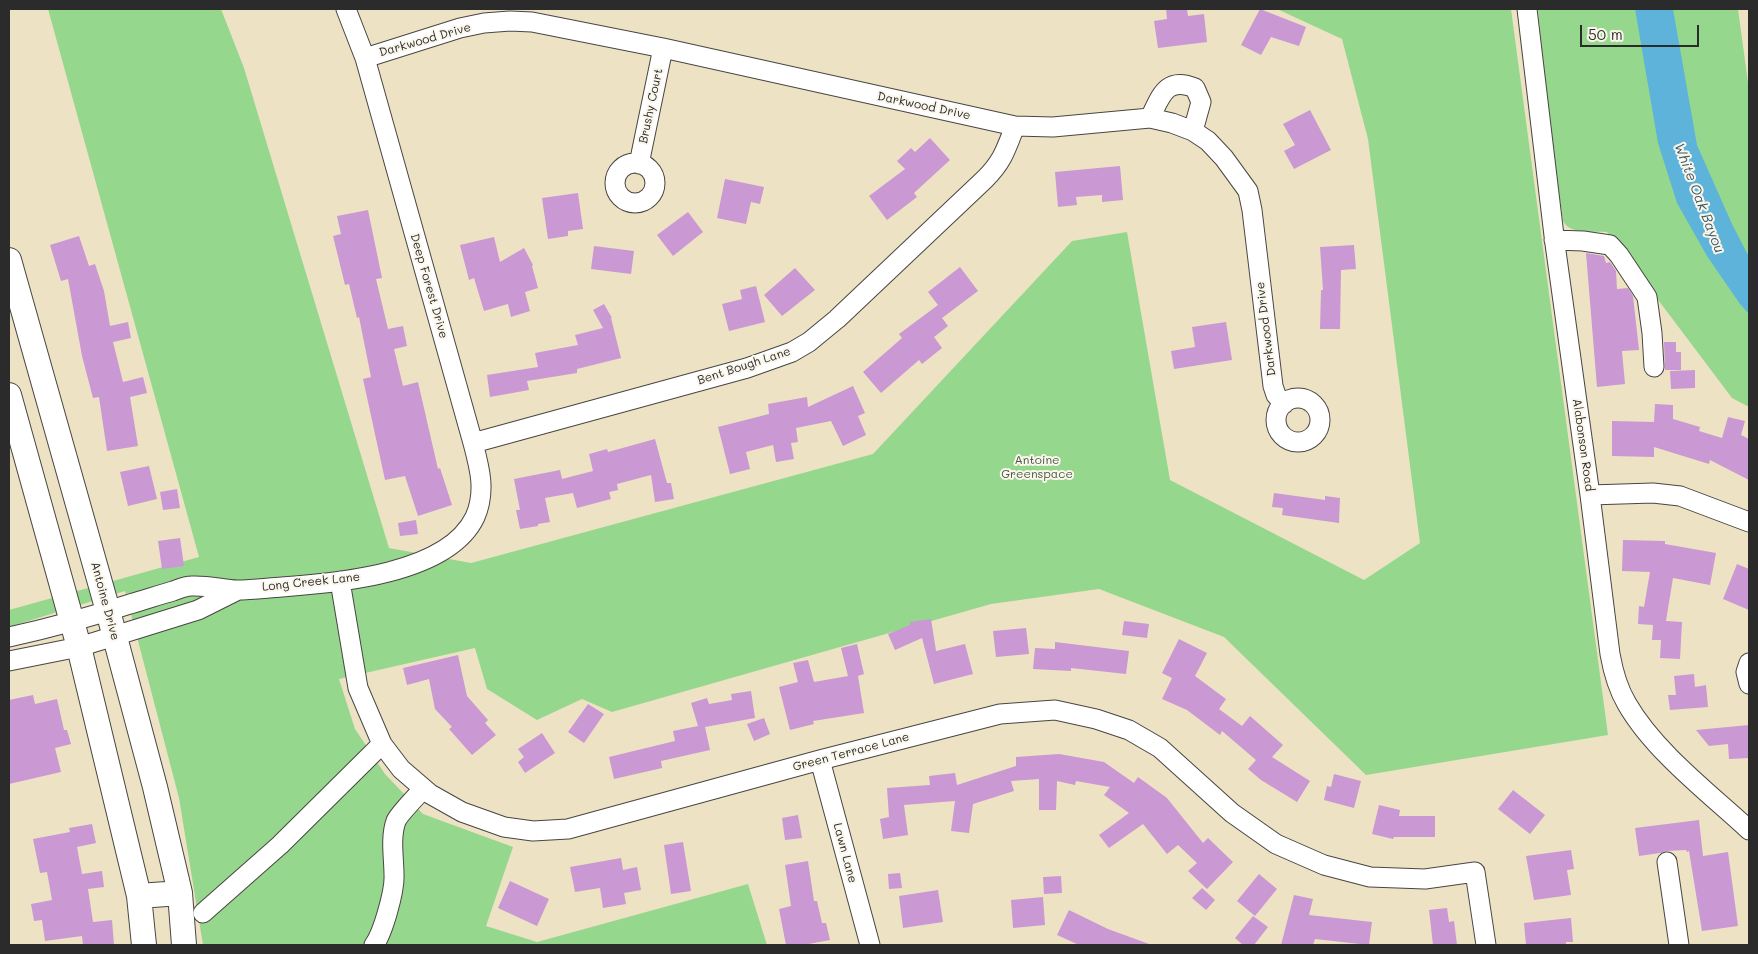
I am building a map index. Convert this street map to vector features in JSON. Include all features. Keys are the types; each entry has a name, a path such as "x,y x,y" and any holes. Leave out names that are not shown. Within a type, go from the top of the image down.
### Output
{"main road":[{"name":"Antoine Drive","path":"9,260 108,611 155,788 180,893 184,945"},
{"path":"47,395 10,400 79,647 139,896 144,945"},
{"path":"139,896 180,893"}],"street":[{"name":"Deep Forest Drive","path":"346,9 365,58 481,472 482,488 480,502 474,518 466,530 440,552"},
{"name":"Alabonson Road","path":"1527,9 1554,240 1614,674 1626,703 1642,729 1749,830"},
{"name":"Darkwood Drive","path":"365,58 460,28 484,23 510,21 554,25 1015,126 1053,127 1150,118 1172,124 1193,132 1208,141 1224,158 1248,190 1273,386 1276,395 1284,404"},
{"name":"Brushy Court","path":"639,164 663,48"},
{"path":"1150,118 1162,94 1174,84 1184,84 1195,88 1201,102 1193,132"},
{"name":"Bent Bough Lane","path":"473,443 747,368 801,347 837,319 991,173 1005,153 1015,126"},
{"path":"1554,240 1583,241 1610,246 1620,255 1647,297 1654,367"},
{"path":"1590,495 1653,493 1680,496 1749,522"},
{"name":"Long Creek Lane","path":"9,637 108,611 190,586 238,590 340,581 399,569 440,552"},
{"name":"Green Terrace Lane","path":"340,581 358,688 382,744 401,769 430,794 462,812 504,827 533,831 568,829 820,760 1000,714 1055,710 1096,719 1129,730 1160,748 1232,813 1276,844 1324,865 1370,877 1425,879 1475,872 1486,945"},
{"name":"Long Creek Lane","path":"9,662 79,647 198,610 238,590"},
{"path":"1749,663 1746,672 1749,684"},
{"path":"203,913 280,845 382,744"},
{"name":"Lawn Lane","path":"820,760 870,945"},
{"path":"374,945 378,940 386,915 395,878 393,842 396,821 423,789"},
{"path":"1667,862 1679,945"}],"green space":[{"name":"Antoine Greenspace","path":"48,9 221,9 244,68 389,548 471,563 873,454 1072,241 1127,232 1170,480 1364,580 1420,543 1368,139 1342,39 1277,9 1511,9 1608,735 1366,775 1224,637 1099,589 991,604 612,712 582,699 537,720 487,689 475,648 339,679 355,729 385,774 423,814 513,847 486,926 537,942 748,884 767,945 203,945 179,798 125,591 9,627 9,610 199,557"},
{"path":"1538,9 1738,9 1749,90 1749,407 1732,398 1607,232 1576,230 1566,225 1563,221 1547,107"}],"water":[{"name":"White Oak Bayou","path":"1635,9 1673,9 1697,145 1732,224 1749,257 1749,314 1707,256 1677,203 1658,143"}],"building":[{"path":"1166,9 1187,9 1188,16 1204,14 1207,42 1158,48 1154,21 1167,19"},
{"path":"1260,9 1306,27 1299,46 1271,37 1261,55 1241,45"},
{"path":"1310,110 1331,150 1294,169 1284,151 1295,145 1283,124"},
{"path":"930,138 950,160 914,193 917,197 887,220 869,196 905,169 897,161 911,148 915,152"},
{"path":"1120,166 1123,200 1102,202 1102,195 1076,197 1077,205 1058,207 1055,172"},
{"path":"725,179 764,187 760,204 751,202 746,224 717,218"},
{"path":"578,193 583,229 568,231 568,236 548,239 542,198"},
{"path":"368,210 382,278 376,279 388,329 403,326 407,346 394,349 403,386 418,382 438,469 440,468 452,505 418,516 405,476 385,480 363,379 371,377 359,317 357,318 349,284 345,285 333,236 341,234 337,216"},
{"path":"688,212 703,232 673,256 657,235"},
{"path":"79,236 89,266 95,264 104,291 110,326 128,322 131,338 113,342 123,382 143,377 147,393 130,397 138,446 107,451 99,397 93,398 82,356 68,279 61,281 50,245"},
{"path":"494,237 500,262 524,248 533,265 538,288 525,292 530,311 511,317 508,304 484,311 474,278 469,280 460,245"},
{"path":"1354,245 1356,269 1341,270 1340,329 1320,329 1321,290 1323,290 1320,247"},
{"path":"594,246 634,251 631,274 591,269"},
{"path":"1586,253 1604,256 1606,263 1610,262 1616,271 1617,289 1628,288 1633,296 1639,350 1622,351 1625,384 1597,387"},
{"path":"960,267 978,291 942,318 948,326 934,337 942,348 922,364 919,360 881,393 863,372 902,338 899,334 938,305 928,292"},
{"path":"795,268 815,290 782,316 764,295"},
{"path":"756,286 765,322 729,331 722,304 742,299 740,290"},
{"path":"604,304 612,318 621,358 577,369 577,373 527,381 529,390 490,397 487,375 538,367 535,353 578,345 575,335 603,328 593,310"},
{"path":"1226,322 1232,360 1174,369 1171,351 1195,347 1192,327"},
{"path":"1664,342 1676,342 1676,352 1681,352 1681,370 1665,370"},
{"path":"1695,370 1695,388 1671,389 1670,371"},
{"path":"853,386 865,413 858,416 866,435 843,446 831,421 796,428 798,442 791,443 794,459 776,462 773,445 746,452 750,469 730,474 718,427 769,414 768,404 807,397 808,407"},
{"path":"1655,404 1673,405 1673,419 1700,427 1699,431 1722,438 1728,417 1745,421 1741,435 1749,439 1749,480 1710,460 1709,464 1654,447 1654,457 1612,456 1612,421 1654,422"},
{"path":"655,439 667,483 671,483 674,499 655,502 651,475 617,484 618,490 609,492 611,499 577,508 573,493 545,498 550,522 520,529 516,510 520,510 514,479 560,470 562,479 593,471 589,454 607,449 608,452"},
{"path":"149,466 157,499 128,506 120,472"},
{"path":"177,489 180,508 163,510 160,492"},
{"path":"1274,493 1325,500 1325,496 1340,498 1339,523 1282,515 1283,508 1272,507"},
{"path":"416,520 418,534 400,536 398,523"},
{"path":"180,538 184,566 162,569 158,541"},
{"path":"1623,540 1665,541 1665,544 1716,553 1710,585 1673,578 1666,621 1682,622 1680,659 1660,658 1661,640 1652,640 1653,625 1638,624 1639,606 1644,607 1650,572 1622,571"},
{"path":"1737,564 1749,569 1749,610 1723,599"},
{"path":"931,619 936,651 965,644 973,674 934,684 922,638 895,650 888,634 910,625 910,622"},
{"path":"1124,621 1149,624 1147,638 1122,635"},
{"path":"1026,628 1029,654 996,657 993,631"},
{"path":"1179,639 1207,653 1195,676 1226,699 1219,709 1242,726 1250,716 1283,745 1272,757 1310,781 1297,802 1261,780 1248,769 1256,760 1222,731 1220,735 1187,710 1162,699 1172,678 1162,673"},
{"path":"1055,642 1129,651 1126,674 1071,668 1071,671 1033,669 1035,648 1055,649"},
{"path":"857,644 864,674 858,676 864,713 813,721 814,724 790,730 779,687 798,682 793,663 808,660 814,682 848,676 841,648"},
{"path":"458,655 467,696 488,720 485,723 496,735 472,755 449,729 452,727 435,709 429,679 407,685 403,668"},
{"path":"1694,674 1695,687 1706,685 1708,707 1670,710 1668,695 1676,695 1674,676"},
{"path":"751,691 755,718 705,727 710,750 661,761 662,768 614,779 609,757 675,741 673,731 698,726 691,703 707,698 709,704 732,700 731,694"},
{"path":"33,695 35,704 57,699 64,730 67,730 71,744 55,748 61,772 9,784 9,700"},
{"path":"588,704 604,714 584,743 568,732"},
{"path":"764,718 770,734 754,741 747,724"},
{"path":"1749,725 1749,758 1729,759 1728,744 1709,746 1696,730"},
{"path":"542,733 555,753 525,773 518,762 524,757 518,749"},
{"path":"1059,754 1104,762 1134,783 1138,777 1167,798 1203,843 1208,838 1233,862 1207,889 1188,871 1197,863 1178,845 1167,854 1143,824 1109,848 1099,835 1129,813 1104,795 1110,787 1076,781 1075,785 1057,781 1056,810 1039,810 1039,779 1011,781 1014,791 973,804 969,833 951,831 955,801 904,805 908,835 883,839 880,819 889,817 887,788 930,785 929,776 955,773 957,785 1016,766 1016,757"},
{"path":"1334,774 1361,781 1354,808 1324,800 1327,786 1331,787"},
{"path":"1513,790 1545,815 1530,834 1498,809"},
{"path":"1379,805 1400,810 1399,816 1435,816 1435,837 1394,837 1393,839 1372,834"},
{"path":"798,815 802,838 785,840 782,818"},
{"path":"1699,820 1703,856 1728,852 1738,926 1702,931 1689,851 1666,851 1639,856 1635,828"},
{"path":"92,824 96,843 77,847 82,874 102,871 104,887 88,889 93,922 112,920 114,945 83,945 82,936 45,941 42,920 34,921 31,904 52,900 47,872 40,873 33,839 70,832 69,828"},
{"path":"683,842 691,891 671,894 664,845"},
{"path":"1571,850 1574,869 1567,870 1571,895 1534,900 1526,856"},
{"path":"621,858 623,870 637,867 641,890 624,893 626,904 603,908 600,888 575,892 570,867"},
{"path":"808,861 814,901 817,901 822,923 826,923 830,940 803,945 786,945 779,909 791,906 785,865"},
{"path":"900,873 902,888 889,889 888,874"},
{"path":"1259,874 1277,889 1255,916 1237,901"},
{"path":"1061,876 1062,893 1044,894 1043,877"},
{"path":"510,881 549,899 537,926 498,908"},
{"path":"1202,888 1215,900 1206,910 1192,898"},
{"path":"938,890 943,922 903,928 899,896"},
{"path":"1294,895 1313,899 1309,915 1372,922 1369,945 1315,939 1313,945 1281,945"},
{"path":"1043,897 1045,925 1013,928 1011,900"},
{"path":"1447,908 1449,922 1454,921 1457,945 1433,945 1429,910"},
{"path":"1069,910 1108,929 1149,944 1079,945 1057,935"},
{"path":"1253,916 1268,927 1254,945 1243,945 1235,938"},
{"path":"1571,918 1573,942 1566,942 1566,945 1526,945 1524,923"}]}
